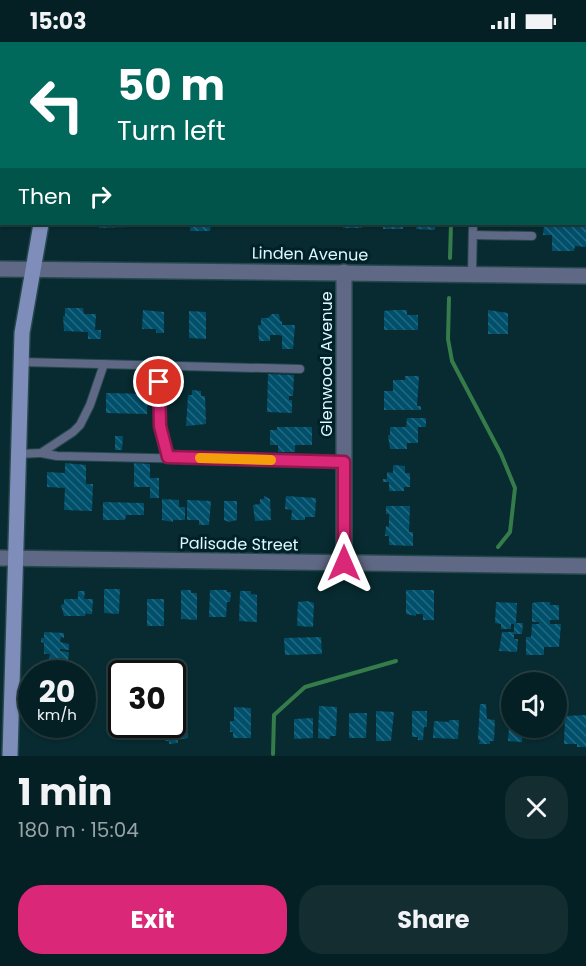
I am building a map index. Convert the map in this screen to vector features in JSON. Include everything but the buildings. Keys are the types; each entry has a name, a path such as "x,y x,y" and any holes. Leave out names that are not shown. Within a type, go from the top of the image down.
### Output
{"main road":[{"path":"10,756 7,558 18,454 22,333 41,225"}],"street":[{"name":"Linden Avenue","path":"0,269 586,276"},
{"name":"Glenwood Avenue","path":"344,272 344,563"},
{"name":"Palisade Street","path":"7,558 586,566"}],"lane":[{"path":"472,274 473,225"},
{"path":"473,235 531,236"},
{"path":"21,362 300,369"},
{"path":"40,453 80,425 90,405 104,364"},
{"path":"159,365 160,426 168,457"},
{"path":"18,454 344,462"}],"waterway":[{"path":"450,258 451,225"},
{"path":"449,298 448,339 452,361 501,454 515,488 510,532 498,547"},
{"path":"273,754 274,715 305,687 396,661"}],"slow traffic":[{"path":"200,458 271,460"}],"route":[{"path":"159,382 160,426 168,457 344,462 344,563"}]}
